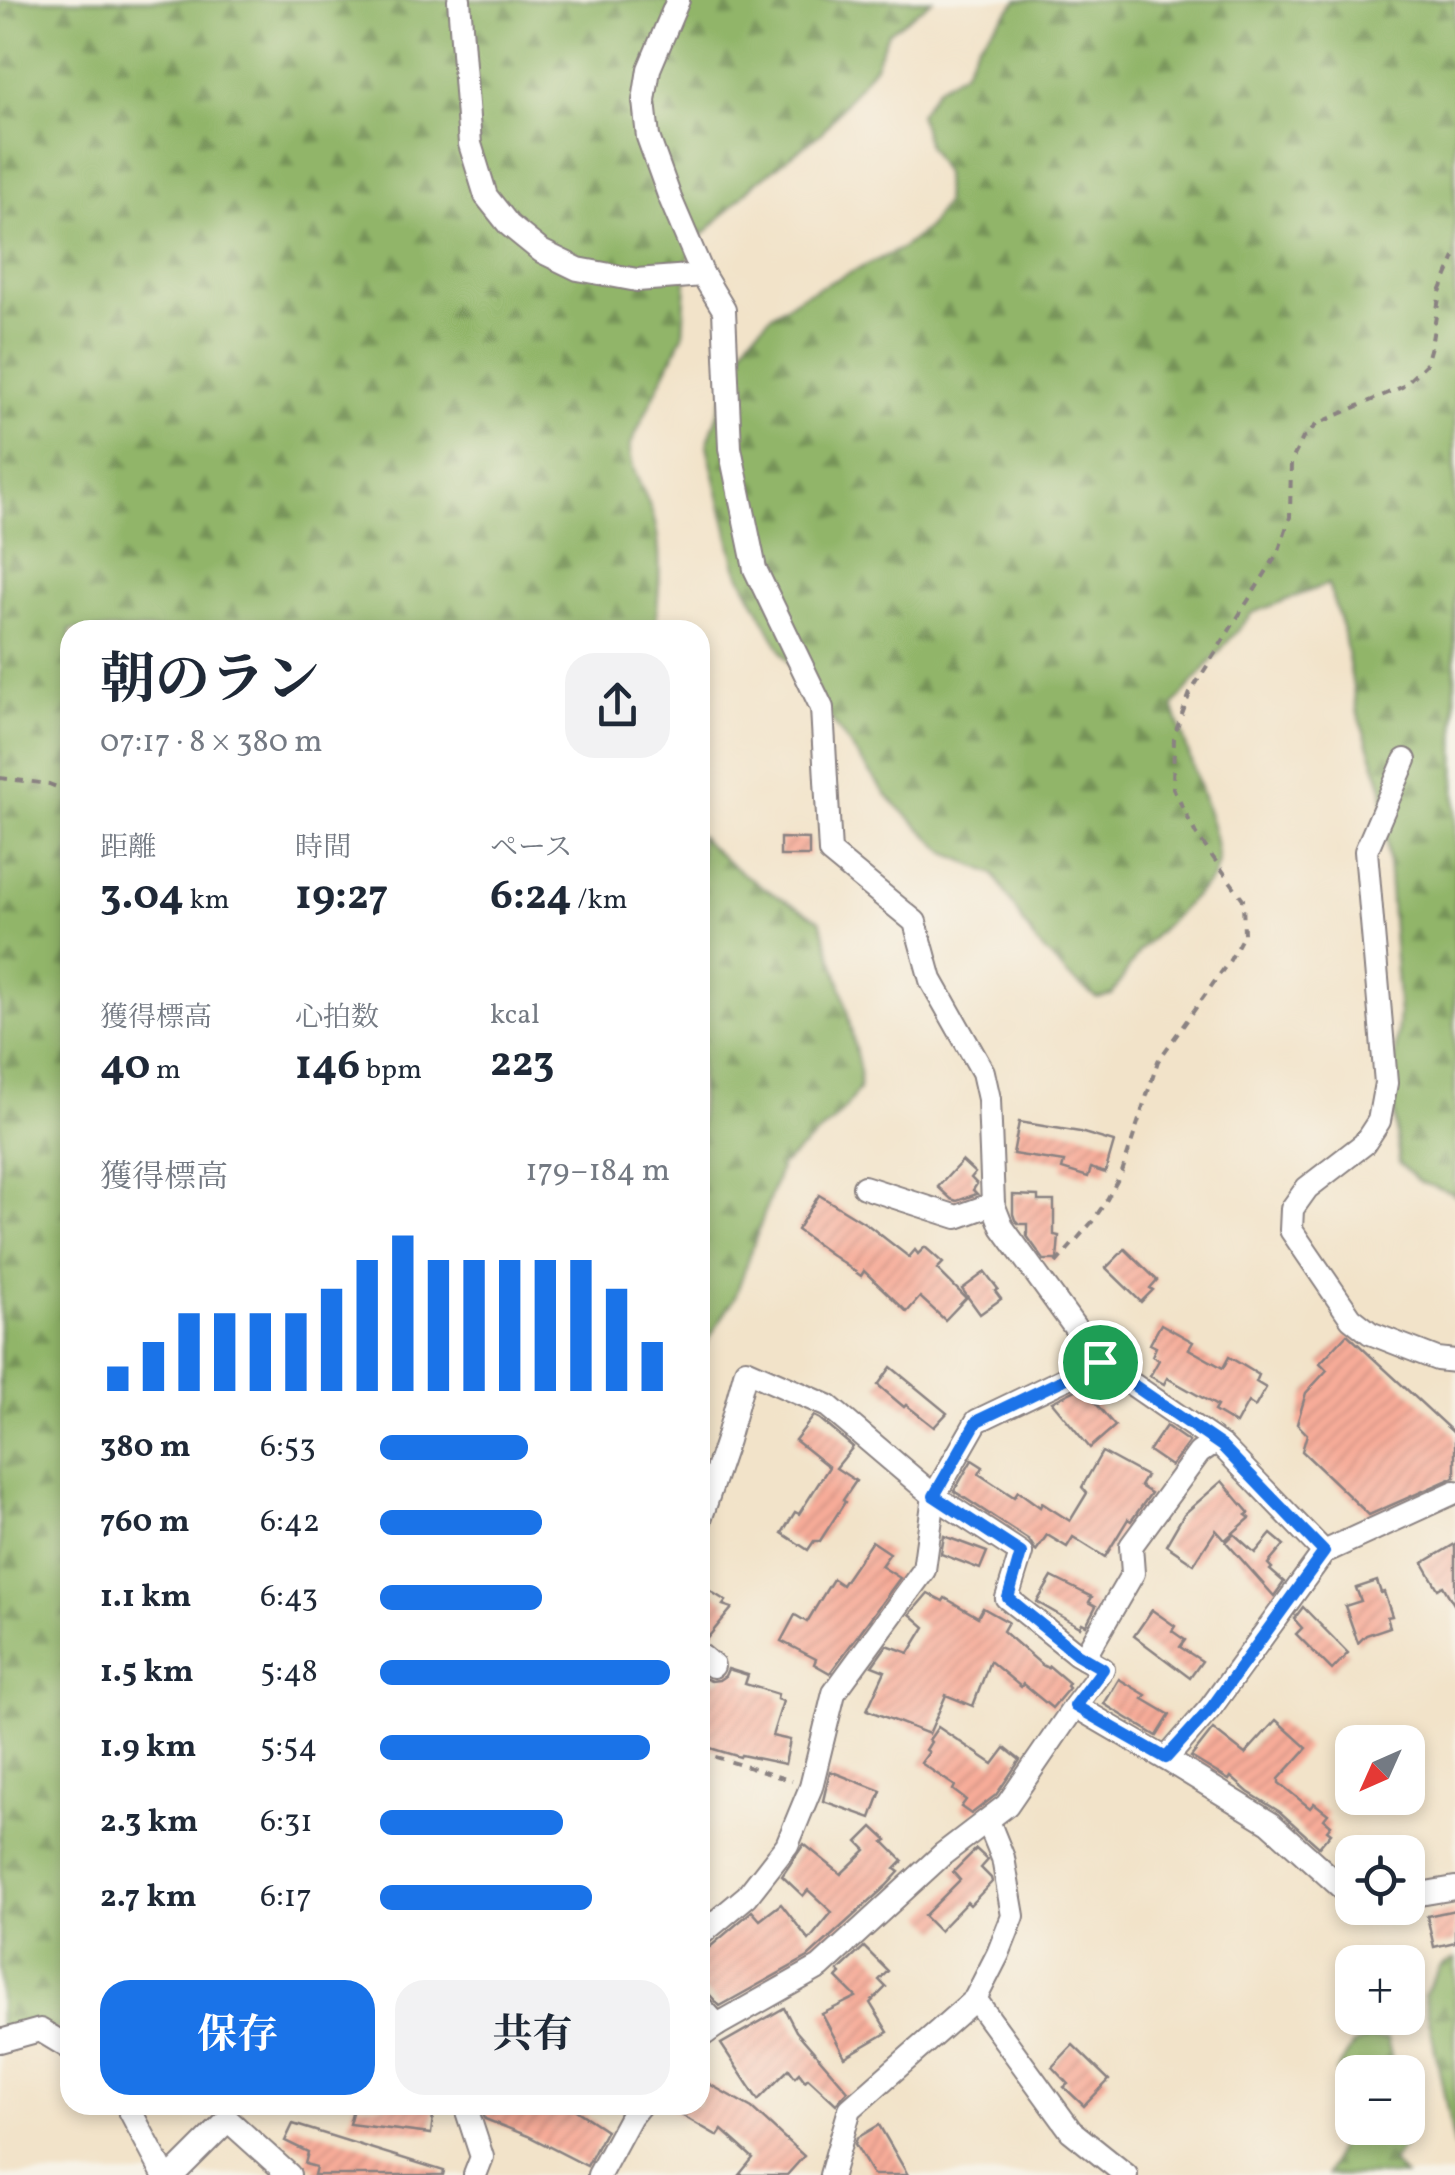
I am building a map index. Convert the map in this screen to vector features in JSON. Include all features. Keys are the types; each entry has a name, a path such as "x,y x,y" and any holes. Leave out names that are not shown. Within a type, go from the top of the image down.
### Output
{"street":[{"path":"459,0 470,144 486,196 509,225 541,251 578,269 637,280 703,275"},
{"path":"678,0 649,69 644,101 648,137 703,275 724,310 730,448 754,569 822,708 830,852 915,922 931,980 983,1072 989,1099 994,1204 1002,1228 1100,1362 1222,1446 1324,1552"},
{"path":"1405,760 1366,851 1386,1082 1379,1121 1364,1144 1308,1188 1292,1209 1291,1230 1351,1318 1370,1334 1437,1359 1455,1361"},
{"path":"864,1187 957,1217 994,1204"},
{"path":"710,1927 747,1896 787,1846 811,1787 834,1693 924,1570 934,1496 977,1421 1100,1362"},
{"path":"710,1490 746,1370 828,1406 934,1496 1021,1553 1008,1598 1103,1669 1007,1804 943,1854 820,1967 710,2030"},
{"path":"1084,1658 1133,1573 1131,1546 1199,1453 1215,1442"},
{"path":"1166,1758 1212,1707 1324,1552 1455,1492"},
{"path":"1075,1706 1270,1823 1335,1882"},
{"path":"831,2175 850,2109 975,1999 998,1954 1013,1916 1004,1858 988,1821"},
{"path":"1425,1893 1455,1888"},
{"path":"975,1999 1072,2130 1126,2175"},
{"path":"0,2041 40,2030 60,2042"},
{"path":"131,2115 164,2175"},
{"path":"468,2115 482,2158 475,2175"},
{"path":"599,2175 632,2115"},
{"path":"173,2175 228,2120 289,2175"}],"path":[{"path":"1040,1281 1105,1204 1122,1172 1158,1061 1244,934 1243,899 1196,834 1173,788 1174,736 1190,693 1278,553 1290,517 1292,462 1302,438 1316,424 1402,387 1426,364 1440,292 1455,257"},
{"path":"0,778 60,788"},
{"path":"710,1755 811,1787"}],"green space":[{"path":"0,0 932,0 888,33 875,65 821,133 754,184 694,244 687,263 683,335 630,446 632,464 652,512 658,541 656,620 60,620 60,2026 38,2034 0,2027"},
{"path":"1018,0 1455,0 1455,1196 1420,1182 1399,1163 1392,1084 1399,1015 1383,788 1357,711 1344,634 1328,584 1252,613 1173,706 1213,828 1218,861 1213,878 1140,950 1112,995 1097,998 1070,978 1034,940 994,874 946,853 888,797 783,654 736,567 707,445 734,365 750,337 772,315 801,296 901,249 928,228 945,202 944,173 928,146 919,114 937,88 964,71 978,44"},
{"path":"710,846 772,893 820,920 843,992 860,1072 859,1089 844,1110 781,1166 735,1297 710,1337"},
{"path":"1455,1959 1455,2149 1425,2000 1441,1966"},
{"path":"1368,2039 1387,2039 1391,2055 1347,2055 1353,2045"},
{"path":"1339,2145 1404,2145 1392,2162 1404,2175 1327,2175"}],"building":[{"path":"780,838 809,839 809,856 780,856"},
{"path":"1019,1122 1114,1142 1105,1173 1091,1168 1088,1177 1062,1169 1064,1162 1013,1154"},
{"path":"962,1161 975,1173 971,1178 977,1184 973,1190 977,1194 957,1201 938,1187"},
{"path":"819,1195 868,1225 909,1257 925,1247 943,1263 937,1269 966,1298 945,1320 920,1297 907,1312 864,1271 861,1276 797,1230"},
{"path":"1013,1195 1054,1201 1054,1235 1059,1236 1057,1260 1044,1260 1027,1236 1027,1224 1015,1220"},
{"path":"1125,1249 1157,1280 1141,1302 1106,1268"},
{"path":"985,1272 1001,1299 980,1314 962,1289"},
{"path":"1161,1324 1193,1342 1189,1349 1223,1368 1229,1357 1259,1375 1256,1382 1266,1388 1255,1407 1248,1402 1236,1424 1214,1411 1217,1406 1167,1378 1164,1384 1150,1376 1159,1360 1152,1356 1156,1347 1150,1344"},
{"path":"1347,1334 1455,1434 1455,1477 1369,1515 1302,1451 1307,1434 1297,1424 1306,1393 1327,1370 1320,1363"},
{"path":"891,1367 947,1413 934,1427 878,1385"},
{"path":"1082,1387 1115,1426 1090,1448 1052,1402"},
{"path":"814,1416 853,1447 836,1468 856,1481 820,1541 814,1541 808,1550 782,1533 829,1467 795,1440"},
{"path":"1166,1426 1189,1442 1171,1466 1149,1451"},
{"path":"1102,1452 1146,1476 1140,1486 1151,1493 1131,1521 1128,1519 1105,1557 1073,1537 1067,1547 1047,1535 1036,1551 1029,1540 954,1491 972,1460 983,1467 979,1474 1014,1497 1018,1491 1070,1521 1087,1493 1082,1487"},
{"path":"1222,1481 1250,1518 1225,1540 1216,1530 1194,1564 1166,1545 1184,1514"},
{"path":"1234,1534 1255,1553 1271,1534 1284,1545 1268,1564 1284,1582 1274,1596 1226,1542"},
{"path":"944,1536 987,1552 980,1569 941,1554"},
{"path":"872,1541 890,1553 881,1566 900,1578 830,1673 814,1664 816,1659 781,1641 795,1615 807,1622 833,1579 842,1585"},
{"path":"1455,1544 1455,1606 1443,1586 1438,1589 1423,1563"},
{"path":"1052,1577 1092,1597 1089,1602 1096,1606 1086,1625 1082,1623 1080,1627 1037,1602"},
{"path":"1377,1581 1392,1616 1387,1617 1390,1627 1366,1635 1358,1643 1345,1606 1361,1601 1356,1588"},
{"path":"710,1591 726,1601 723,1605 732,1608 710,1635"},
{"path":"928,1593 978,1617 983,1608 1008,1622 1003,1631 1069,1683 1069,1688 1052,1708 990,1661 973,1706 946,1695 929,1734 867,1710 885,1671 872,1666 887,1645 909,1653 925,1627 910,1614"},
{"path":"1303,1607 1348,1653 1332,1670 1296,1634 1302,1628 1294,1619"},
{"path":"1152,1610 1175,1626 1172,1631 1185,1640 1180,1647 1202,1661 1190,1678 1134,1636"},
{"path":"728,1669 748,1675 745,1684 778,1694 777,1699 783,1701 772,1736 790,1740 785,1764 710,1748 710,1681 725,1676"},
{"path":"1119,1679 1170,1715 1157,1736 1104,1704"},
{"path":"1276,1720 1307,1748 1279,1783 1310,1808 1314,1803 1328,1814 1324,1819 1331,1825 1327,1830 1331,1833 1319,1847 1280,1812 1231,1777 1229,1780 1191,1757 1213,1729 1245,1754"},
{"path":"938,1727 993,1764 1005,1748 1020,1760 996,1795 971,1814 961,1807 966,1800 953,1790 955,1786 921,1763"},
{"path":"830,1771 881,1791 871,1818 823,1801"},
{"path":"873,1827 903,1861 895,1869 899,1872 808,1957 720,2006 710,1995 710,1947 752,1911 760,1920 781,1904 809,1940 832,1912 808,1890 803,1896 782,1876 804,1844 841,1874 866,1850 858,1842"},
{"path":"976,1849 988,1860 981,1868 992,1882 939,1931 924,1916 960,1880 953,1872"},
{"path":"1455,1910 1455,1942 1434,1947 1427,1916"},
{"path":"864,1947 888,1971 879,1980 886,1987 870,2003 888,2032 845,2057 822,2014 856,1997 837,1978 841,1974 838,1971"},
{"path":"784,2008 796,2031 848,2091 836,2104 808,2078 805,2081 799,2073 795,2077 789,2069 758,2100 721,2044"},
{"path":"1073,2045 1109,2080 1084,2106 1064,2087 1068,2084 1052,2067"},
{"path":"710,2085 752,2108 804,2156 787,2175 739,2175 753,2158 722,2130 718,2136 681,2115 710,2115"},
{"path":"351,2115 433,2115 431,2134 349,2124"},
{"path":"484,2115 583,2115 606,2130 587,2166 485,2119"},
{"path":"293,2124 444,2171 443,2175 314,2175 316,2167 305,2164 308,2152 285,2141"},
{"path":"879,2125 908,2175 873,2175 855,2144 857,2138"}],"route":[{"path":"1100,1362 1222,1446 1324,1552 1212,1707 1166,1758 1075,1706 1103,1669 1077,1654 1008,1598 1021,1553 934,1496 977,1421 1100,1362"}]}
